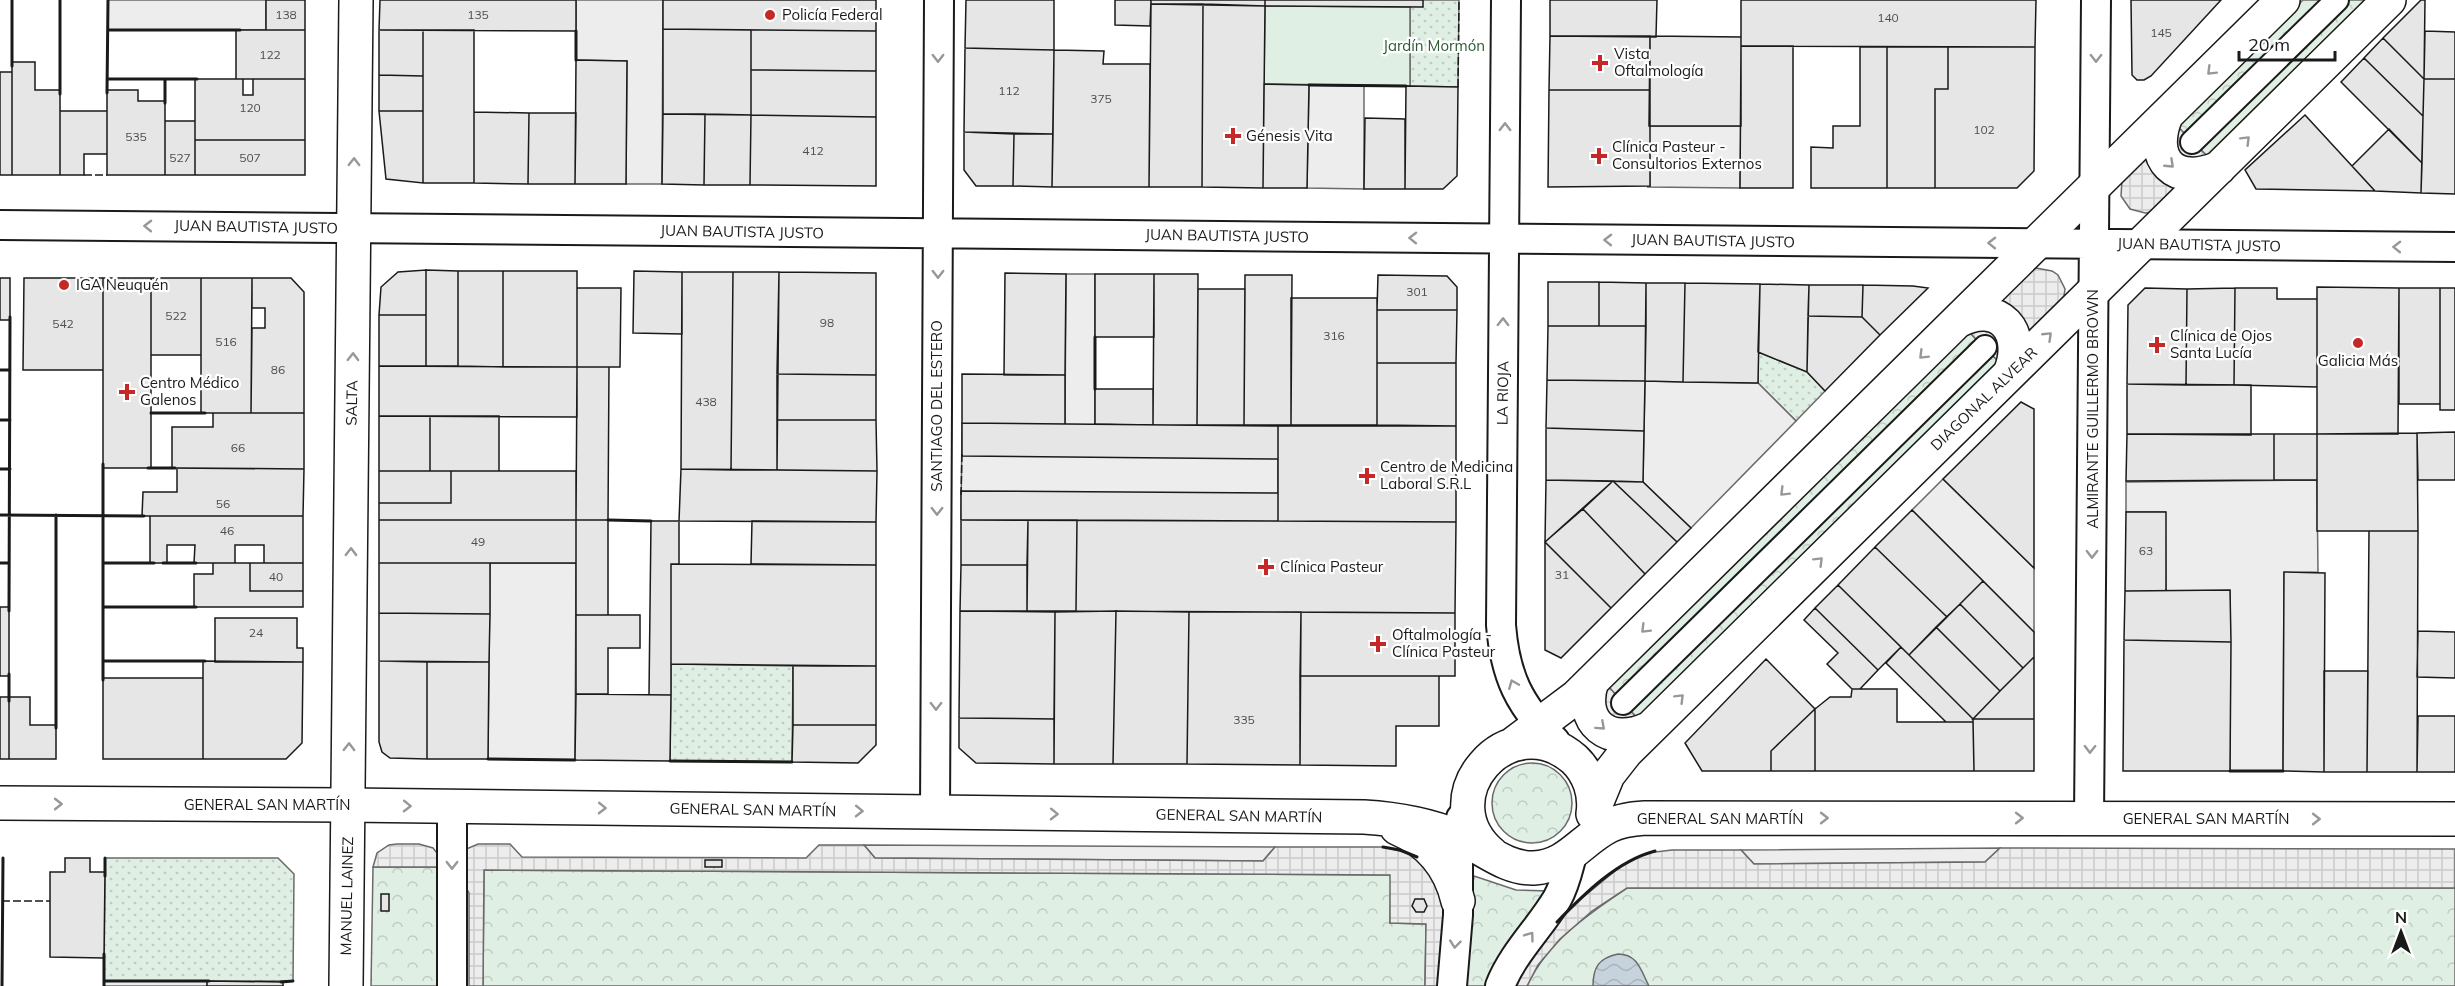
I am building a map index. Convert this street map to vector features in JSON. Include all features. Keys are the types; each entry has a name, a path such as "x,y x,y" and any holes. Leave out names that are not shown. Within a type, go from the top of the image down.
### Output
{"main road":[{"name":"SALTA","path":"348,805 356,0"},
{"name":"DIAGONAL ALVEAR","path":"1468,795 1473,778 1483,764 1496,752 1512,745 1576,697 2283,0"},
{"name":"DIAGONAL ALVEAR","path":"1578,849 1602,787 1615,764 1648,729 2389,0"},
{"path":"2166,116 2159,131 2159,150 2164,160 2172,168 2188,175 2201,174 2219,168"},
{"path":"1958,321 1979,312 2000,318 2008,325 2016,341 2010,373"},
{"path":"1592,681 1589,691 1589,712 1602,729 1618,736 1637,734 1648,729"},
{"name":"DIAGONAL ALVEAR","path":"1512,745 1529,742 1546,744 1563,750 1576,761 1590,783 1594,809"},
{"path":"1468,795 1468,814 1473,831 1484,846 1498,858"},
{"name":"GENERAL SAN MARTÍN","path":"0,803 1364,817 1426,825 1458,837 1515,866 1533,868 1560,861 1601,831 1620,822 1645,818 2455,819"},
{"name":"MANUEL LAINEZ","path":"346,986 348,805"},
{"path":"1364,817 1399,829 1424,843 1446,869 1458,901"}],"street":[{"name":"SANTIAGO DEL ESTERO","path":"935,812 939,0"},
{"name":"LA RIOJA","path":"1506,0 1501,607 1503,642 1505,659 1515,690 1540,725 1576,761"},
{"name":"ALMIRANTE GUILLERMO BROWN","path":"2089,818 2096,0"},
{"path":"2192,142 2337,0"},
{"name":"JUAN BAUTISTA JUSTO","path":"0,225 2455,247"},
{"path":"1623,703 1984,347"},
{"path":"1452,986 1458,901 1459,823 1468,795"},
{"path":"452,806 452,986"},
{"path":"1500,986 1513,961 1556,900 1578,849"}],"green space":[{"name":"Jardín Mormón","path":"1423,0 1459,0 1458,87 1410,86 1410,7"},
{"path":"2303,0 2370,0 2209,158 2176,125"},
{"path":"1265,6 1410,7 1410,86 1264,84"},
{"path":"1968,331 2001,364 1639,720 1607,685"},
{"path":"1758,352 1807,372 1825,391 1796,421 1758,383"},
{"path":"671,664 793,666 792,762 670,761"},
{"path":"1532,763 1547,766 1560,775 1569,788 1572,803 1569,818 1560,831 1547,840 1532,843 1517,840 1504,831 1495,818 1492,803 1495,788 1504,775 1517,766"},
{"path":"105,858 278,858 294,874 293,981 104,981"},
{"path":"373,867 440,867 440,986 371,986"},
{"path":"484,870 1391,875 1390,923 1426,924 1425,986 483,986"},
{"path":"1474,876 1516,890 1548,891 1493,986 1459,986"},
{"path":"1627,888 2455,888 2455,986 1527,986 1557,942 1597,908"}],"shaded area":[{"path":"108,0 266,0 266,30 108,30"},
{"path":"576,0 663,0 662,184 626,184 627,61 576,60"},
{"path":"1309,85 1364,86 1364,189 1307,188"},
{"path":"2176,125 2209,158 2153,212 2145,213 2130,209 2121,196 2122,180"},
{"path":"1649,126 1741,126 1740,188 1647,187 1650,186"},
{"path":"2036,268 2052,271 2058,275 2065,289 2064,296 2061,303 2001,364 1968,331 2029,271"},
{"path":"1066,274 1095,274 1095,424 1278,426 1278,521 961,520 962,423 1065,423"},
{"path":"1645,381 1758,383 1796,421 1691,528 1643,482"},
{"path":"1943,479 2034,568 2034,632 1912,510"},
{"path":"2317,480 2318,572 2284,573 2283,771 2230,771 2230,591 2166,591 2165,512 2126,512 2126,482"},
{"path":"490,563 576,563 575,760 488,759"},
{"path":"1607,685 1639,720 1609,722 1601,694"},
{"path":"419,844 433,848 437,853 440,867 373,867 377,853 389,845"},
{"path":"478,844 510,844 522,857 806,858 819,845 864,845 875,858 1263,861 1275,847 1383,847 1408,853 1424,863 1444,896 1445,986 1425,986 1426,924 1390,923 1390,875 484,870 483,986 469,986 469,893 460,877 464,850"},
{"path":"864,845 1275,847 1263,861 875,858"},
{"path":"2000,848 1985,862 1754,864 1741,850"},
{"path":"2000,848 2455,849 2455,888 1627,888 1592,911 1560,939 1538,965 1527,986 1513,986 1546,935 1570,908 1621,866 1647,853 1672,850 1741,850 1754,864 1985,862"},
{"path":"104,981 207,981 207,986 104,986"}],"water":[{"path":"1618,954 1634,960 1649,986 1593,986 1598,964"}],"building":[{"path":"266,0 305,0 305,30 266,30"},
{"path":"380,0 576,0 576,31 379,30"},
{"name":"Policía Federal","path":"663,0 876,0 876,31 663,29"},
{"path":"966,0 1054,0 1054,50 965,48"},
{"path":"1115,0 1151,0 1150,26 1115,25"},
{"path":"1151,0 1265,0 1265,6 1151,4"},
{"path":"1265,0 1423,0 1423,7 1265,6"},
{"path":"1550,0 1657,0 1656,37 1550,36"},
{"path":"1741,0 2036,0 2035,47 1741,46"},
{"path":"2131,0 2221,0 2151,76 2144,80 2137,80 2132,75"},
{"path":"2421,0 2425,0 2424,79 2383,38"},
{"path":"1151,4 1203,4 1202,187 1149,187"},
{"name":"Génesis Vita","path":"1203,4 1265,6 1263,188 1202,187"},
{"path":"663,29 751,30 751,115 663,114"},
{"path":"236,30 305,30 305,79 236,79"},
{"path":"379,30 423,30 423,76 379,75"},
{"path":"423,30 474,30 474,183 423,183"},
{"path":"751,30 876,31 876,71 751,70"},
{"path":"2425,31 2455,32 2455,79 2424,79"},
{"name":"Vista Oftalmología","path":"1550,36 1650,36 1650,90 1549,90"},
{"path":"1650,36 1741,37 1741,126 1649,126"},
{"path":"2383,38 2424,79 2423,116 2364,58"},
{"path":"1741,46 1793,46 1793,188 1740,188"},
{"path":"1860,47 1887,47 1887,188 1811,188 1811,147 1833,148 1833,126 1860,126"},
{"path":"1887,47 1948,47 1948,89 1935,89 1935,188 1887,188"},
{"path":"1948,47 2035,47 2034,171 2017,188 1935,188 1935,89 1948,89"},
{"path":"965,48 1054,50 1053,134 964,132"},
{"path":"1054,50 1104,51 1103,64 1150,64 1149,187 1052,187"},
{"path":"2364,58 2423,116 2422,163 2341,82"},
{"path":"576,60 627,61 626,184 575,184"},
{"path":"12,62 35,62 35,90 60,90 60,175 12,175"},
{"path":"751,70 876,71 876,117 751,115"},
{"path":"0,72 12,72 12,175 0,175"},
{"path":"379,75 423,76 423,111 379,111"},
{"path":"195,79 243,79 243,95 253,95 253,79 305,79 305,140 195,140"},
{"path":"2424,79 2455,79 2455,194 2421,193"},
{"path":"1264,84 1309,85 1307,188 1263,188"},
{"path":"1406,86 1458,87 1457,176 1443,189 1405,189"},
{"path":"107,90 138,90 138,101 165,101 165,175 107,175"},
{"name":"Clínica Pasteur - Consultorios Externos","path":"1549,90 1650,90 1650,186 1548,187"},
{"path":"60,111 107,111 107,154 84,154 84,175 60,175"},
{"path":"379,111 423,111 423,183 386,179"},
{"path":"474,112 529,113 528,184 474,183"},
{"path":"529,113 576,113 575,184 528,184"},
{"path":"663,114 705,114 704,185 662,184"},
{"path":"705,114 751,115 750,185 704,185"},
{"path":"751,115 876,117 876,186 750,185"},
{"path":"2305,115 2375,191 2256,189 2245,170"},
{"path":"1365,118 1405,119 1405,189 1364,189"},
{"path":"165,121 195,121 195,175 165,175"},
{"path":"2389,129 2422,163 2421,193 2375,191 2352,166"},
{"path":"964,132 1014,134 1013,186 976,186 964,170"},
{"path":"1014,134 1053,134 1052,187 1013,186"},
{"path":"195,140 305,140 305,175 195,175"},
{"path":"426,270 426,315 379,315 381,287 398,272"},
{"path":"426,270 458,271 458,366 426,366"},
{"path":"458,271 503,271 503,367 458,366"},
{"path":"503,271 577,271 577,367 503,367"},
{"path":"634,271 682,272 682,334 633,333"},
{"path":"682,272 733,272 731,470 681,469"},
{"path":"733,272 779,272 777,470 731,470"},
{"path":"779,272 876,273 876,375 777,374"},
{"path":"1005,273 1066,274 1065,375 1004,375"},
{"path":"1095,274 1154,274 1154,337 1095,337"},
{"path":"1154,274 1198,274 1197,425 1153,425"},
{"path":"1245,275 1292,275 1291,425 1244,425"},
{"path":"1378,275 1447,276 1457,287 1457,310 1377,310"},
{"path":"0,278 10,278 10,320 0,320"},
{"path":"24,278 103,278 103,370 23,370"},
{"name":"Centro Médico Galenos","path":"103,278 151,278 151,468 103,468"},
{"path":"151,278 201,278 201,355 151,355"},
{"path":"201,278 252,278 251,413 201,413"},
{"path":"252,278 291,278 304,292 304,413 251,413 252,328 265,328 265,308 252,308"},
{"path":"1548,282 1599,282 1599,326 1548,326"},
{"path":"1599,282 1646,283 1646,326 1599,326"},
{"path":"1646,283 1685,283 1683,382 1645,381"},
{"path":"1685,283 1760,284 1758,383 1683,382"},
{"path":"1760,284 1809,285 1807,372 1758,352"},
{"path":"1809,285 1863,285 1862,317 1808,316"},
{"path":"1863,285 1928,288 1880,335 1862,317"},
{"name":"Galicia Más","path":"2317,287 2399,288 2398,434 2317,434"},
{"path":"577,288 621,288 620,367 577,367"},
{"name":"Clínica de Ojos Santa Lucía","path":"2145,288 2187,289 2186,385 2127,384 2128,305"},
{"path":"2235,288 2234,385 2186,385 2187,289"},
{"path":"2235,288 2277,288 2277,299 2317,299 2317,387 2234,385"},
{"path":"2399,288 2440,288 2440,404 2399,404"},
{"path":"2440,288 2455,288 2455,410 2440,410"},
{"path":"1198,289 1245,289 1244,425 1197,425"},
{"path":"1291,298 1377,298 1377,425 1291,425"},
{"path":"1377,310 1457,310 1456,363 1377,363"},
{"path":"379,315 426,315 426,366 379,366"},
{"path":"1808,316 1862,317 1880,335 1825,391 1807,372"},
{"path":"1548,326 1646,326 1645,381 1547,380"},
{"path":"1377,363 1456,363 1456,426 1377,425"},
{"path":"379,366 577,367 577,417 379,416"},
{"path":"577,367 609,367 608,520 576,520"},
{"path":"777,374 876,375 876,420 777,420"},
{"path":"962,374 1065,375 1065,424 962,423"},
{"path":"1547,380 1645,381 1644,431 1546,428"},
{"path":"2127,384 2251,385 2251,435 2127,434"},
{"path":"1095,389 1153,389 1153,425 1095,424"},
{"path":"2021,402 2034,409 2034,568 1943,479"},
{"path":"213,413 304,413 304,469 172,468 172,427 213,427"},
{"path":"379,416 430,416 430,471 379,471"},
{"path":"430,416 499,416 499,471 430,471"},
{"path":"777,420 876,420 877,471 777,470"},
{"path":"962,423 1278,426 1278,459 962,456"},
{"name":"Centro de Medicina Laboral S.R.L","path":"1278,426 1456,426 1456,522 1278,521"},
{"path":"1546,428 1644,431 1643,482 1546,480"},
{"path":"2455,432 2455,480 2418,480 2417,433"},
{"path":"2417,433 2418,531 2317,531 2317,434"},
{"path":"2127,434 2274,434 2274,480 2126,481"},
{"path":"2274,434 2317,434 2317,480 2274,480"},
{"path":"177,468 304,469 303,516 142,516 143,492 177,492"},
{"path":"681,469 877,471 876,522 679,521"},
{"path":"379,471 451,471 451,503 379,503"},
{"path":"451,471 576,471 576,520 379,520 379,503 451,503"},
{"path":"1546,480 1613,481 1545,542"},
{"path":"1613,481 1677,542 1645,574 1583,509"},
{"path":"1613,481 1643,482 1691,528 1677,542"},
{"path":"961,491 1278,493 1278,521 961,520"},
{"path":"1583,509 1645,574 1611,608 1545,542"},
{"path":"1912,510 1983,581 1947,617 1875,547"},
{"path":"2126,512 2166,512 2166,591 2125,591"},
{"path":"150,516 303,516 303,563 264,563 264,545 235,545 235,563 194,563 195,545 167,545 167,563 150,563"},
{"path":"379,520 576,520 576,563 379,563"},
{"path":"576,520 608,520 608,615 576,615"},
{"path":"961,520 1028,520 1027,565 961,565"},
{"path":"1028,520 1077,520 1076,611 1027,611"},
{"name":"Clínica Pasteur","path":"1077,520 1456,522 1455,613 1076,611"},
{"path":"651,521 679,521 679,564 671,564 671,695 649,695"},
{"path":"752,521 876,522 876,565 751,564"},
{"path":"2369,531 2418,531 2417,772 2367,772"},
{"path":"1545,542 1611,608 1561,658 1545,650"},
{"path":"1875,547 1947,617 1909,655 1838,585"},
{"path":"213,563 250,563 250,591 303,591 303,607 194,607 194,574 213,574"},
{"path":"250,563 303,563 303,591 250,591"},
{"path":"379,563 490,563 490,614 379,613"},
{"path":"671,564 876,565 876,666 671,664"},
{"path":"961,565 1027,565 1027,611 960,611"},
{"path":"2284,572 2325,573 2324,772 2283,771"},
{"path":"1983,581 2034,632 2034,657 2023,668 1960,604"},
{"path":"1838,585 1901,647 1878,670 1815,608"},
{"path":"2230,590 2231,642 2124,640 2125,591"},
{"path":"1960,604 2023,668 2000,691 1936,627"},
{"path":"0,607 9,607 9,676 0,676"},
{"path":"1815,608 1878,670 1860,689 1852,689 1827,664 1838,653 1804,620"},
{"path":"960,611 1055,612 1054,719 959,718"},
{"path":"1116,611 1189,612 1187,764 1113,764"},
{"path":"1116,611 1113,764 1054,764 1055,612"},
{"path":"1189,612 1301,612 1300,765 1187,764"},
{"name":"Oftalmología - Clínica Pasteur","path":"1301,612 1455,613 1455,676 1300,676"},
{"path":"379,613 490,614 489,662 379,661"},
{"path":"576,615 640,615 640,648 608,648 608,694 576,694"},
{"path":"215,618 297,618 297,648 303,648 303,662 215,662"},
{"path":"1936,627 2000,691 1973,719 1909,655"},
{"path":"2418,631 2455,632 2455,678 2417,677"},
{"path":"2124,640 2231,642 2230,771 2123,771"},
{"path":"1901,647 1973,719 1973,722 1946,722 1886,663"},
{"path":"2034,657 2034,719 1973,719 2000,691"},
{"path":"1766,659 1815,709 1771,751 1771,771 1702,771 1685,743"},
{"path":"203,661 303,662 302,743 286,759 203,759"},
{"path":"379,661 427,662 427,759 390,758 382,752 379,742"},
{"path":"427,662 489,662 488,759 427,759"},
{"path":"793,666 876,666 876,725 793,725"},
{"path":"2324,671 2368,671 2367,772 2324,772"},
{"path":"1300,676 1439,676 1439,726 1396,726 1396,766 1300,765"},
{"path":"103,678 203,678 203,759 103,759"},
{"path":"1852,689 1897,689 1897,722 1973,722 1974,771 1815,771 1815,709 1830,697 1851,697"},
{"path":"576,694 671,695 670,761 575,760"},
{"path":"0,697 9,697 9,759 0,759"},
{"path":"9,697 30,697 30,725 56,725 56,759 9,759"},
{"path":"1815,709 1815,771 1771,771 1771,751"},
{"path":"2418,716 2455,716 2455,772 2417,772"},
{"path":"959,718 1054,719 1054,764 976,763 959,748"},
{"path":"1973,719 2034,719 2034,771 1974,771"},
{"path":"793,725 876,725 876,745 858,763 792,762"},
{"path":"65,858 90,858 90,872 105,872 104,958 50,957 50,872 65,872"},
{"path":"705,860 722,860 722,867 705,867"},
{"path":"381,894 389,894 389,911 381,911"},
{"path":"1415,899 1424,899 1427,906 1424,912 1416,912 1412,906"},
{"path":"207,981 283,982 283,986 207,986"}],"fence":[{"path":"1458,87 1459,0"},
{"path":"84,175 107,175"},
{"path":"961,495 962,453"},
{"path":"2,901 50,901"}],"wall":[{"path":"12,0 12,66"},
{"path":"60,0 60,94"},
{"path":"107,93 108,0"},
{"path":"108,30 240,30"},
{"path":"576,31 576,60"},
{"path":"107,79 197,79"},
{"path":"165,79 165,103"},
{"path":"1309,85 1406,86"},
{"path":"9,611 10,317"},
{"path":"1095,337 1095,389"},
{"path":"0,370 10,370"},
{"path":"151,413 205,413"},
{"path":"0,420 10,420"},
{"path":"103,464 103,680"},
{"path":"148,468 175,468"},
{"path":"0,469 10,469"},
{"path":"0,515 144,516"},
{"path":"56,515 56,728"},
{"path":"608,520 651,521"},
{"path":"0,563 9,563"},
{"path":"103,563 154,563"},
{"path":"163,563 196,563"},
{"path":"103,607 196,607"},
{"path":"103,661 205,661"},
{"path":"9,674 9,701"},
{"path":"488,759 575,760"},
{"path":"670,761 792,762"},
{"path":"2230,771 2283,771"},
{"path":"1383,847 1400,850 1417,857"},
{"path":"1557,922 1614,870 1655,851"},
{"path":"2,986 3,858"},
{"path":"105,858 105,876"},
{"path":"104,954 104,986"},
{"path":"104,981 209,981"},
{"path":"281,982 293,981"}],"place":[{"name":"Policía Federal","path":"770,15"},
{"name":"Vista Oftalmología","path":"1600,63"},
{"name":"Génesis Vita","path":"1233,136"},
{"name":"Clínica Pasteur - Consultorios Externos","path":"1599,156"},
{"name":"IGA Neuquén","path":"64,285"},
{"name":"Galicia Más","path":"2358,343"},
{"name":"Clínica de Ojos Santa Lucía","path":"2157,345"},
{"name":"Centro Médico Galenos","path":"127,392"},
{"name":"Centro de Medicina Laboral S.R.L","path":"1367,476"},
{"name":"Clínica Pasteur","path":"1266,567"},
{"name":"Oftalmología - Clínica Pasteur","path":"1378,644"}]}
